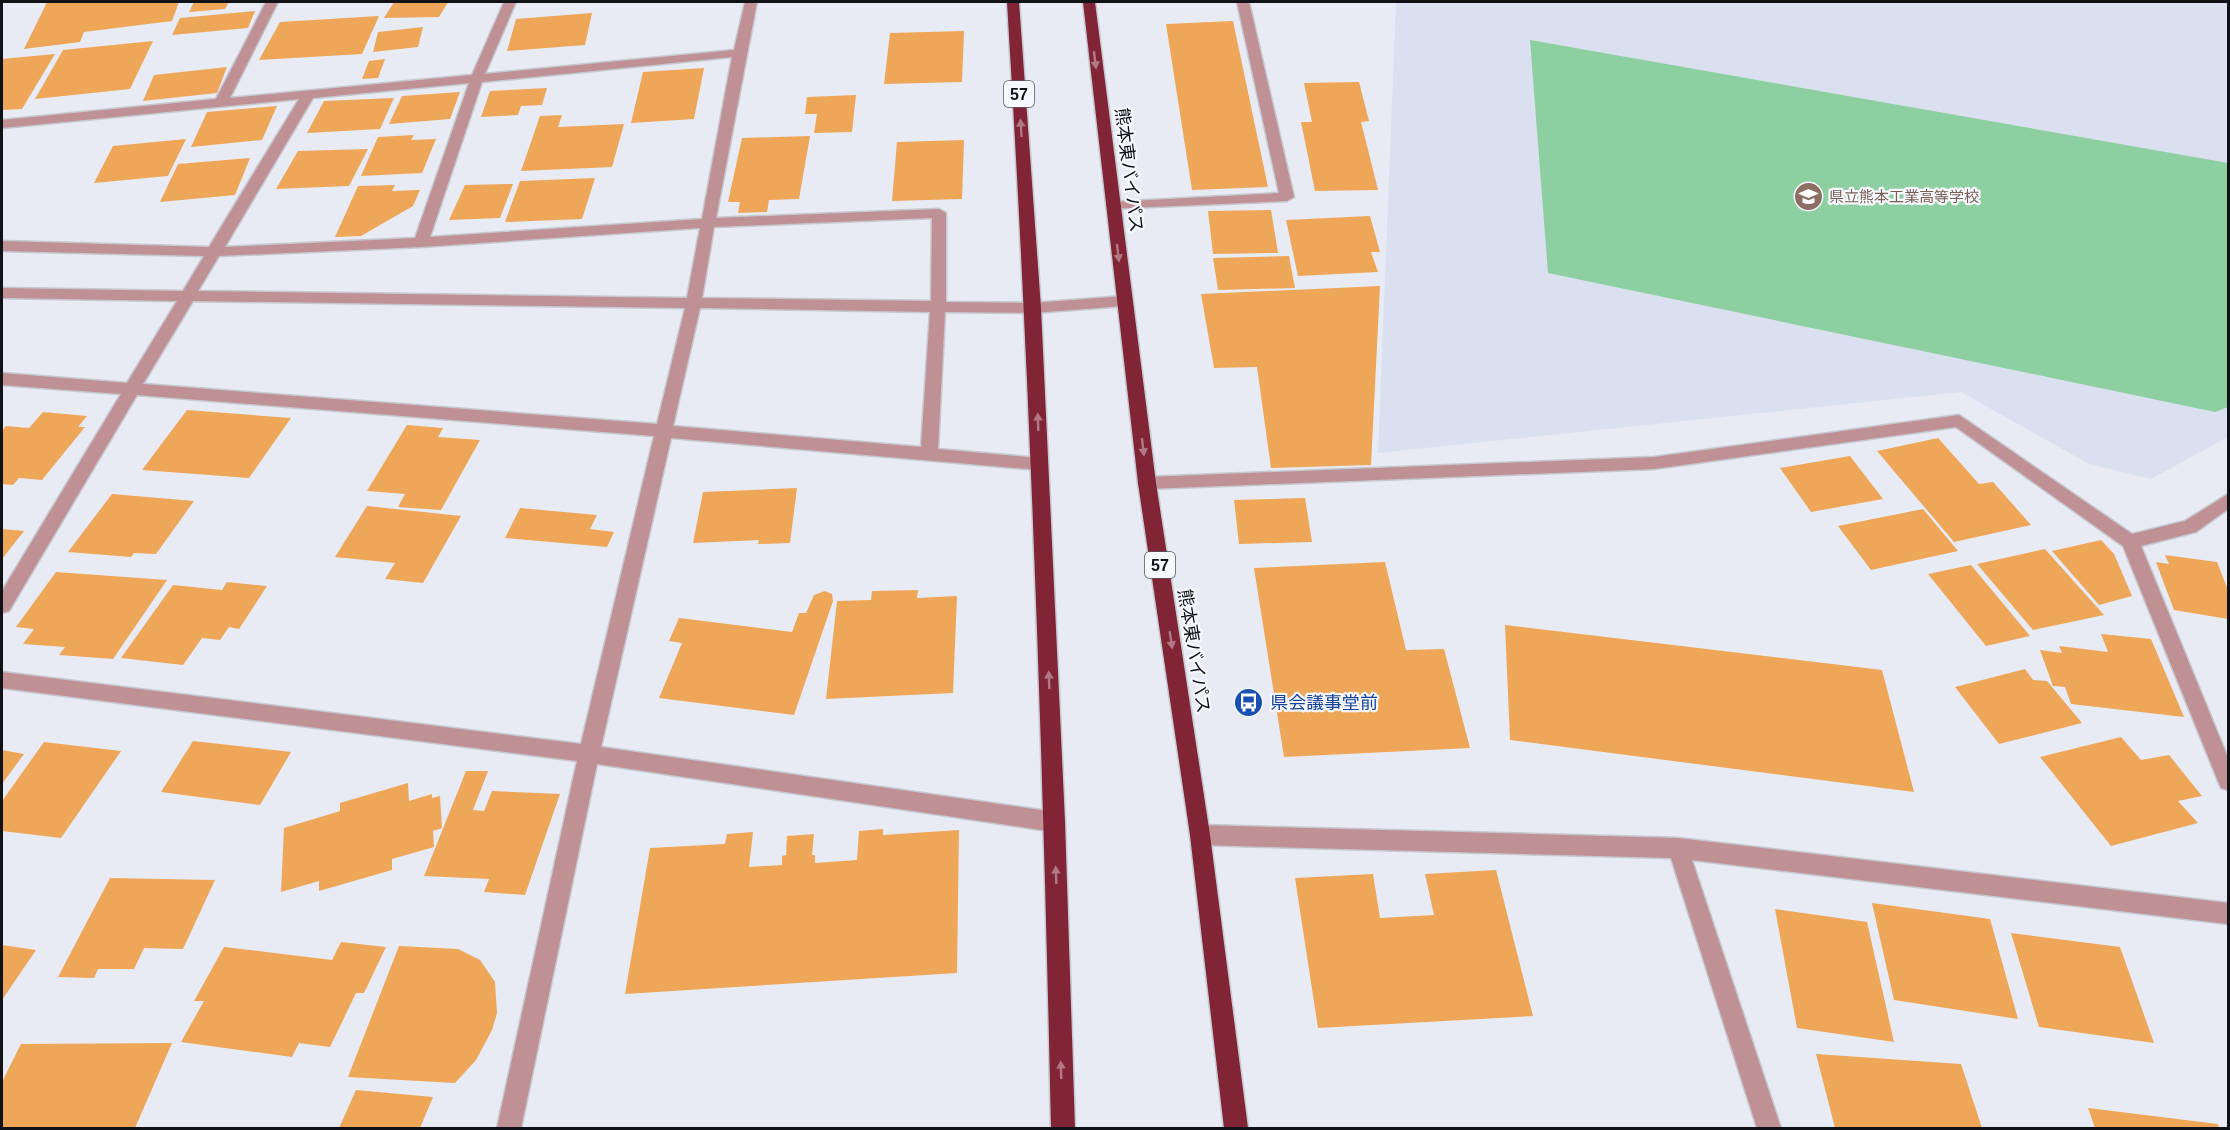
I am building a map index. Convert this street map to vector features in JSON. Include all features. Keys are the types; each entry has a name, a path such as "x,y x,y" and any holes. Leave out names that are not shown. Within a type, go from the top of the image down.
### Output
{"highway":[{"name":"57","path":"1013,2 1033,308 1040,464 1055,822 1063,1128"},
{"name":"熊本東バイパス","path":"1089,2 1147,483 1200,835 1236,1128"}],"street":[{"path":"222,101 272,2"},
{"path":"421,242 477,78 510,2"},
{"path":"509,1128 589,754 693,305 739,53 752,2"},
{"path":"1112,206 1287,197 1243,2"},
{"path":"2,124 739,53"},
{"path":"2,606 308,94"},
{"path":"2,246 212,252 421,242 708,223 939,213 938,307 929,455"},
{"path":"2,293 185,298 1033,308 1124,301"},
{"path":"2,379 664,431 1040,464"},
{"path":"1147,483 1654,463 1959,421 2130,542 2229,781"},
{"path":"2130,542 2190,527 2229,500"},
{"path":"2,680 589,754 1055,822"},
{"path":"1200,835 1678,849 2229,914"},
{"path":"1678,849 1769,1128"}],"shaded area":[{"name":"県立熊本工業高等学校","path":"1396,2 2228,2 2228,437 2151,479 2089,464 1961,392 1378,453"}],"green space":[{"path":"1530,40 2228,163 2228,407 2215,412 1548,273"}],"building":[{"path":"47,2 179,2 172,21 84,32 80,42 24,49"},
{"path":"194,2 229,2 225,9 189,12"},
{"path":"394,2 448,2 439,17 384,18"},
{"path":"255,11 248,28 172,35 180,18"},
{"path":"592,13 585,45 507,51 516,19"},
{"path":"379,16 362,54 259,60 280,22"},
{"path":"1233,21 1268,187 1192,190 1166,24"},
{"path":"423,27 418,47 373,52 378,32"},
{"path":"964,31 962,82 884,84 890,33"},
{"path":"153,41 130,89 35,99 63,50"},
{"path":"55,54 22,109 2,110 2,59"},
{"path":"385,59 378,78 362,79 369,61"},
{"path":"227,67 217,93 143,101 154,75"},
{"path":"704,68 694,119 631,123 643,72"},
{"path":"1359,82 1369,121 1361,122 1378,190 1315,191 1301,122 1312,122 1304,83"},
{"path":"547,88 542,105 521,106 518,115 481,117 490,91"},
{"path":"460,92 450,119 389,124 402,96"},
{"path":"856,95 852,132 814,133 817,114 805,114 807,97"},
{"path":"394,98 380,129 307,133 324,101"},
{"path":"277,106 262,140 191,147 207,112"},
{"path":"562,115 558,127 624,124 612,167 521,171 540,116"},
{"path":"414,135 411,140 436,139 422,173 361,176 378,137"},
{"path":"810,136 799,199 769,200 767,212 738,213 740,202 728,202 742,138"},
{"path":"186,139 168,176 94,183 113,146"},
{"path":"964,140 962,199 892,201 897,142"},
{"path":"368,149 349,186 276,189 298,151"},
{"path":"250,158 235,195 160,202 178,164"},
{"path":"595,178 582,219 505,222 520,181"},
{"path":"513,184 500,218 449,220 465,185"},
{"path":"395,185 392,191 420,190 413,206 361,236 335,237 358,186"},
{"path":"1271,210 1278,253 1213,254 1208,211"},
{"path":"1370,216 1380,252 1371,252 1378,272 1298,276 1286,220"},
{"path":"1289,256 1295,288 1218,290 1213,258"},
{"path":"1380,286 1371,465 1271,468 1257,367 1214,368 1201,294"},
{"path":"187,410 291,418 249,478 142,470"},
{"path":"43,412 87,416 78,427 85,427 42,480 19,478 13,485 2,484 2,431 6,426 29,428"},
{"path":"407,425 443,428 438,437 480,440 441,510 398,507 405,494 367,491"},
{"path":"1938,438 1979,484 1993,482 2031,525 1954,542 1877,451"},
{"path":"1850,456 1883,499 1811,512 1780,468"},
{"path":"797,488 790,543 758,544 759,540 693,543 703,492"},
{"path":"112,494 194,501 156,554 134,553 131,557 68,552"},
{"path":"1305,498 1312,542 1239,544 1234,500"},
{"path":"367,506 461,516 423,583 385,579 395,563 335,557"},
{"path":"520,508 597,515 590,529 614,532 607,547 505,538"},
{"path":"1923,509 1958,551 1871,570 1838,526"},
{"path":"2,529 24,531 2,559"},
{"path":"2101,540 2114,554 2132,596 2099,605 2052,551"},
{"path":"2045,549 2104,615 2033,630 1977,564"},
{"path":"2165,555 2217,562 2228,590 2228,619 2174,610 2156,562 2169,564"},
{"path":"1385,562 1406,650 1444,649 1470,748 1284,757 1254,568"},
{"path":"1971,565 2030,636 1986,646 1928,574"},
{"path":"56,572 167,580 113,659 59,655 65,647 23,644 34,629 16,627"},
{"path":"227,582 267,586 239,629 229,627 220,640 202,638 183,665 121,658 173,585 222,590"},
{"path":"918,590 917,598 957,596 953,693 826,699 837,601 871,600 872,591"},
{"path":"825,591 832,594 833,601 794,715 659,698 682,643 669,641 679,618 792,632 799,613 806,613 814,595"},
{"path":"1505,625 1882,670 1914,792 1510,740"},
{"path":"2101,634 2151,639 2184,717 2071,704 2065,687 2053,686 2040,650 2062,653 2059,646 2108,652"},
{"path":"2025,669 2033,680 2047,681 2082,723 1999,744 1955,687"},
{"path":"2121,737 2141,760 2169,755 2202,796 2178,801 2198,823 2111,846 2040,757"},
{"path":"193,741 291,752 260,805 161,792"},
{"path":"44,742 121,751 61,838 2,831 2,801"},
{"path":"2,750 24,754 2,784"},
{"path":"466,771 488,771 473,810 484,811 492,791 560,794 525,895 484,892 489,879 424,876"},
{"path":"408,783 409,801 432,794 432,798 440,796 442,828 433,831 434,847 392,859 392,870 319,891 319,881 281,892 284,828 340,811 340,803"},
{"path":"883,829 883,835 959,830 957,973 625,994 650,848 725,844 727,834 753,832 749,867 782,865 782,856 786,855 787,836 814,834 812,855 815,855 815,863 857,860 859,831"},
{"path":"1496,870 1533,1016 1318,1028 1295,878 1373,874 1380,918 1434,915 1425,874"},
{"path":"110,878 215,880 183,949 144,948 134,969 98,969 94,978 58,977"},
{"path":"1872,903 1990,919 2018,1019 1894,1000"},
{"path":"1775,909 1867,922 1894,1042 1797,1028"},
{"path":"2011,933 2120,947 2154,1043 2039,1027"},
{"path":"341,942 386,947 364,993 356,993 330,1047 299,1043 292,1057 181,1042 204,1001 194,1001 224,947 332,960"},
{"path":"2,945 36,950 2,1000"},
{"path":"399,946 458,949 480,960 495,982 497,1013 492,1030 476,1060 455,1083 348,1077"},
{"path":"172,1043 135,1128 2,1128 2,1082 21,1044"},
{"path":"1816,1054 1961,1064 1982,1128 1835,1128"},
{"path":"356,1090 433,1097 420,1128 339,1128"},
{"path":"2088,1108 2218,1124 2219,1128 2095,1128"}],"place":[{"name":"県立熊本工業高等学校","path":"1808,197"},
{"name":"県会議事堂前","path":"1249,703"}]}
